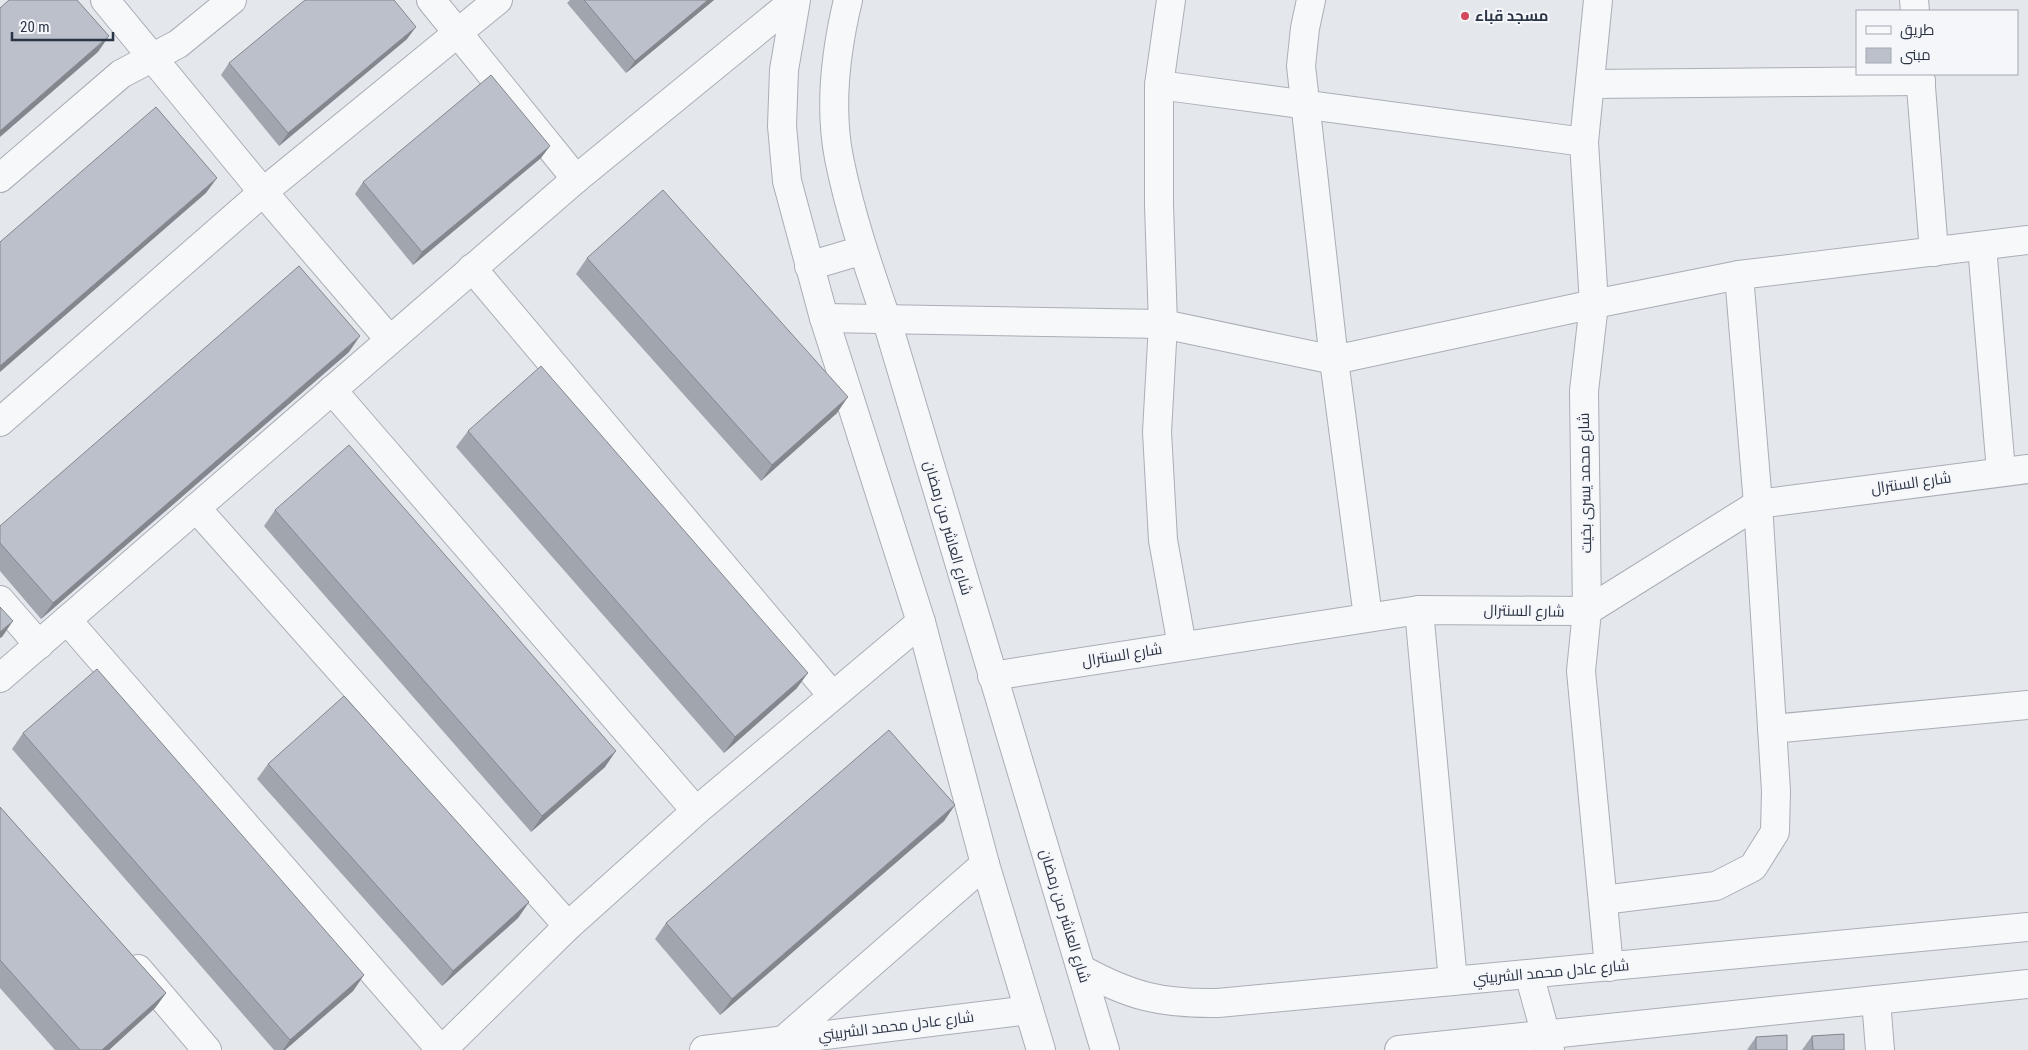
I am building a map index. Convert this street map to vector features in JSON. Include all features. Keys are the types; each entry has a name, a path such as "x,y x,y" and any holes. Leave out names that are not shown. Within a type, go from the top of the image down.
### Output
{"street":[{"path":"105,0 262,192 389,339"},
{"path":"0,178 121,74 178,44 232,0"},
{"path":"431,0 576,179"},
{"path":"0,422 262,192 498,0"},
{"path":"0,678 389,339 576,179 795,0"},
{"path":"795,0 784,70 782,126 787,181 824,318 921,622 985,864 1041,1050"},
{"name":"شارع العاشر من رمضان","path":"848,0 837,59 835,108 839,157 863,250 886,318 1105,1050"},
{"path":"1171,0 1159,85 1159,205 1163,324 1157,432 1164,540 1182,646"},
{"path":"1311,0 1305,28 1301,66 1334,360 1368,617"},
{"name":"شارع محمد يسرى بخيت","path":"1598,0 1584,142 1594,304 1584,391 1587,612 1582,671 1609,967"},
{"path":"1590,84 1920,78 1934,252"},
{"path":"1159,85 1584,142"},
{"path":"824,318 1163,324 1334,360 1594,304 1740,275 2028,240"},
{"path":"1982,246 2001,471"},
{"path":"809,266 863,250"},
{"path":"472,268 832,695"},
{"path":"1603,900 1716,886 1753,867 1775,832 1776,791 1758,504 1740,275"},
{"path":"332,390 696,811"},
{"name":"شارع السنترال","path":"992,676 1419,610 1587,612 1758,504 2028,468"},
{"path":"196,508 568,926"},
{"path":"0,600 39,645"},
{"path":"1419,610 1453,981"},
{"path":"67,620 442,1050 568,926 696,811 921,622"},
{"path":"1772,729 2028,705"},
{"path":"778,1045 985,864"},
{"name":"شارع عادل محمد الشربيني","path":"1081,969 1112,986 1138,995 1182,1004 1218,1003 2028,927"},
{"path":"123,952 207,1050"},
{"path":"1529,974 1548,1043"},
{"path":"1398,1050 1548,1043 1876,1000 2028,984"},
{"path":"1876,1000 1880,1050"},
{"name":"شارع عادل محمد الشربيني","path":"704,1050 778,1045 1029,1010"}],"building":[{"path":"9,0 77,0 109,36 0,131 0,8"},
{"path":"305,0 394,0 416,27 288,133 229,63"},
{"path":"584,0 708,0 635,61"},
{"path":"491,75 550,146 422,252 363,182"},
{"path":"156,107 217,178 0,366 0,242"},
{"path":"663,190 848,397 772,465 587,258"},
{"path":"299,266 360,336 53,603 0,543 0,526"},
{"path":"541,366 808,673 735,737 468,431"},
{"path":"349,445 616,751 542,816 275,510"},
{"path":"0,607 13,621 0,632"},
{"path":"97,669 364,975 290,1040 23,733"},
{"path":"344,696 529,902 453,971 268,764"},
{"path":"889,730 955,805 732,999 666,923"},
{"path":"0,807 166,993 102,1050 80,1050 0,960"},
{"path":"1844,1034 1844,1050 1813,1050 1812,1036"},
{"path":"1787,1035 1787,1050 1756,1050 1756,1037"}],"place":[{"name":"مسجد قباء","path":"1465,16"}]}
